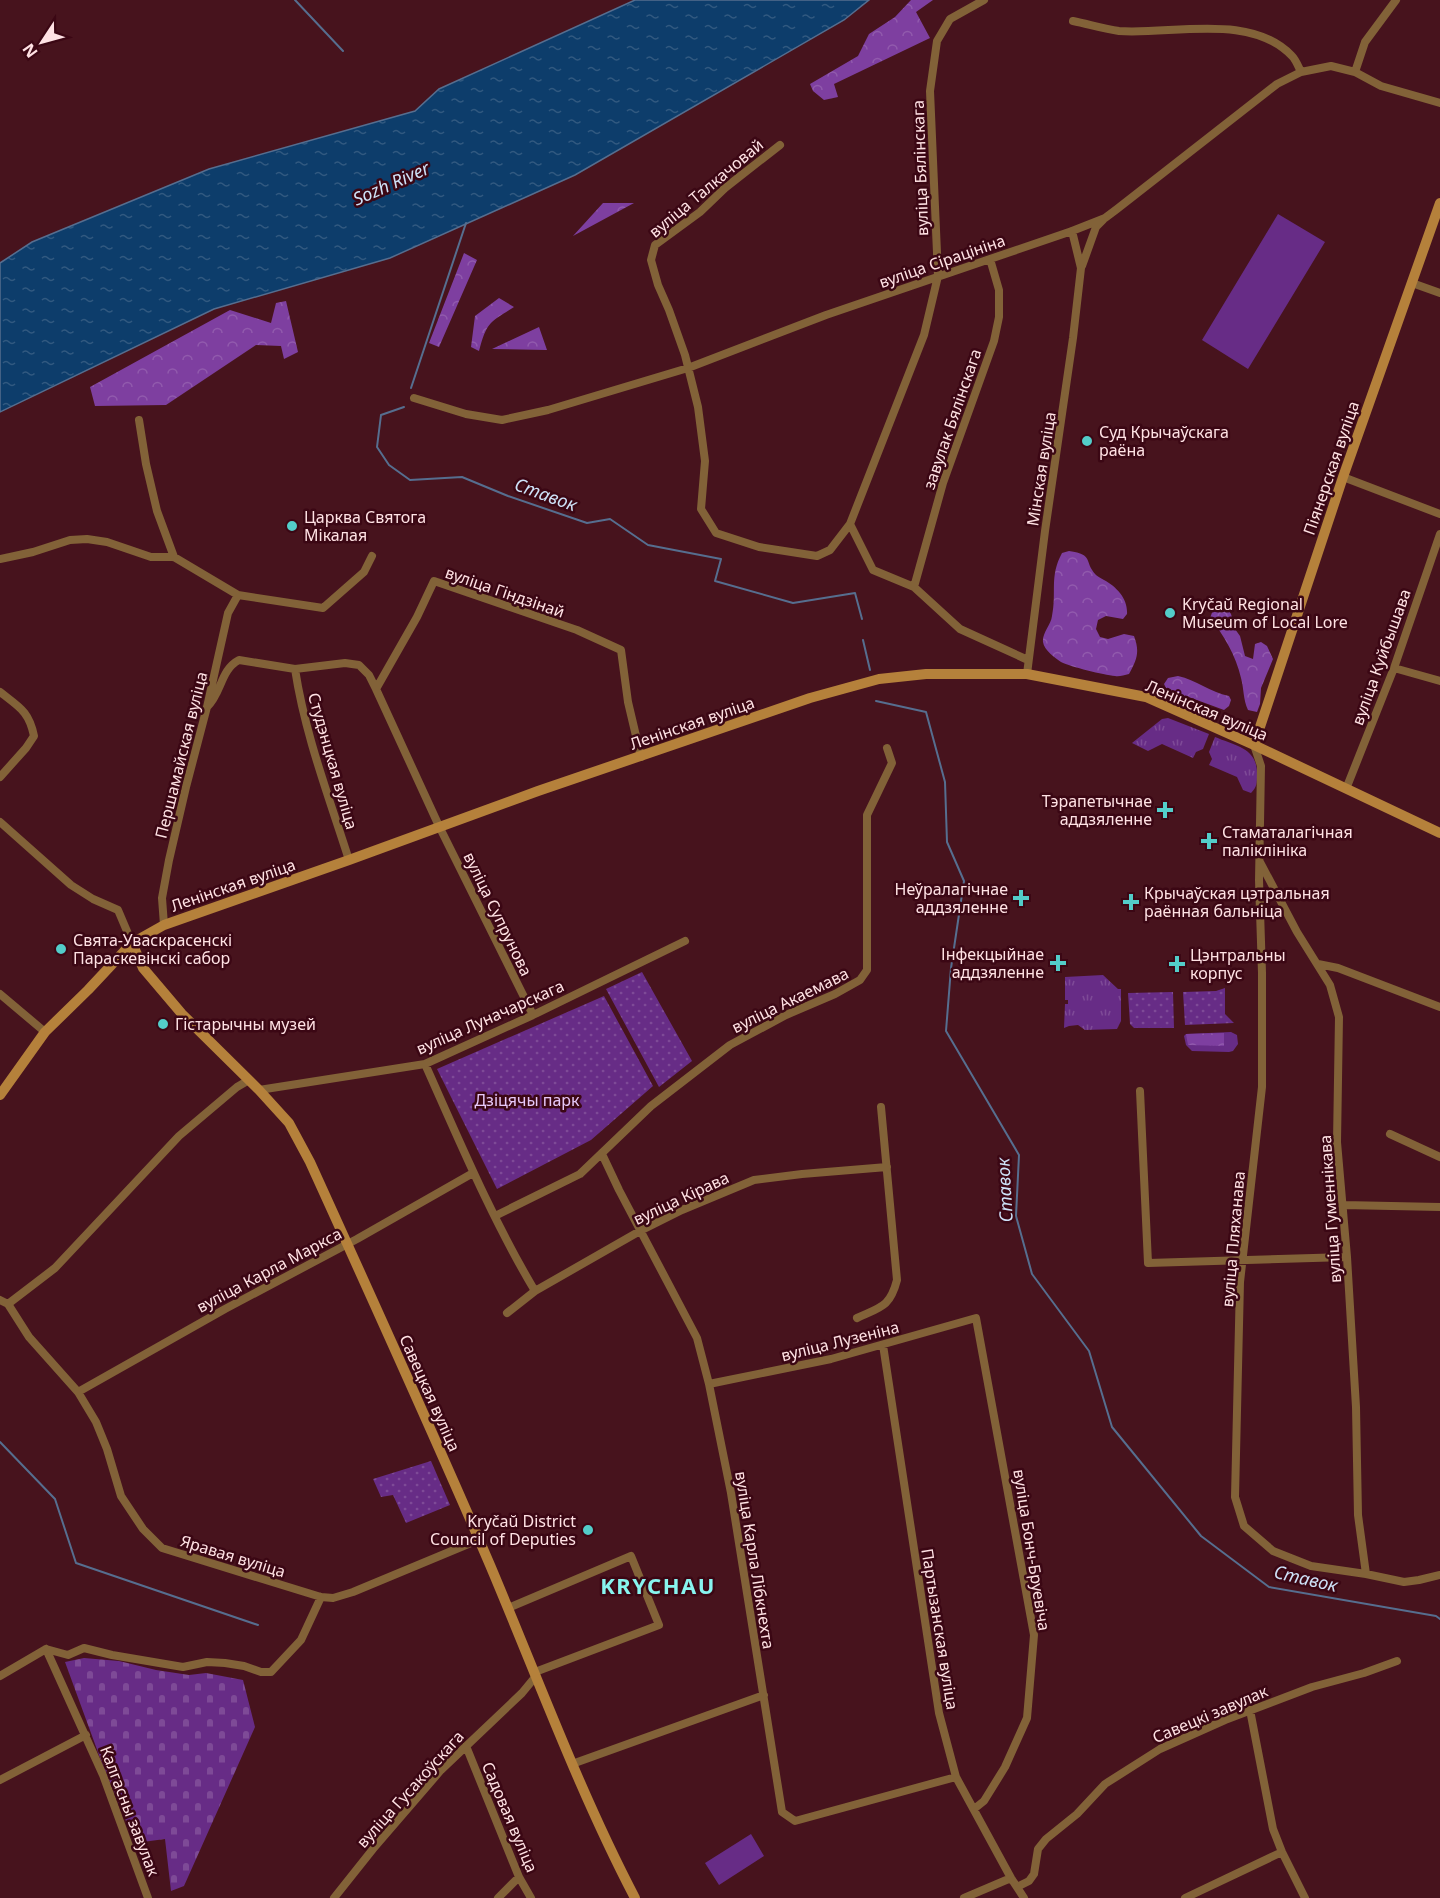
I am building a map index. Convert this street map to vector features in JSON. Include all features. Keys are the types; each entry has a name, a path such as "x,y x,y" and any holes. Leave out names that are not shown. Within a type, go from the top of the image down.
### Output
{"street":[{"name":"вуліца Бялінскага","path":"817,556 830,550 850,524 924,335 938,276 930,91 937,41 950,20 984,0"},
{"path":"1355,72 1365,42 1396,0"},
{"path":"1073,21 1118,31 1208,29 1249,32 1262,35 1294,57 1301,72"},
{"name":"вуліца Сірацініна","path":"414,398 466,414 502,420 548,410 688,368 826,315 1072,231 1105,218 1277,84 1301,72 1330,66 1355,72 1381,86 1440,103"},
{"name":"вуліца Талкачовай","path":"780,144 725,188 700,212 655,245 651,260 688,368 698,407 705,461 701,509 716,533 759,547 817,556"},
{"name":"Піянерская вуліца","path":"1254,745 1343,477 1440,203"},
{"name":"Мінская вуліца","path":"1027,674 1081,268 1096,227 1105,218"},
{"name":"Мінская вуліца","path":"1072,231 1081,268"},
{"name":"завулак Бялінскага","path":"914,586 943,483 994,341 999,317 999,290 990,259"},
{"path":"1412,283 1440,293"},
{"path":"139,420 154,500 174,557"},
{"path":"1343,477 1440,514"},
{"path":"850,524 873,570 914,586 960,628 1028,660"},
{"name":"вуліца Куйбышава","path":"1346,789 1394,668 1440,534"},
{"path":"0,559 33,552 70,540 87,539 106,542 151,558 174,557 238,595 323,608 364,572 372,556"},
{"name":"вуліца Гіндзінай","path":"376,690 417,617 434,581 577,630 621,650 628,702 641,757"},
{"name":"Першамайская вуліца","path":"164,925 162,898 169,860 228,613 238,595"},
{"path":"207,707 216,699 226,670 239,660 295,669 345,663 359,665 369,675 376,690"},
{"path":"1394,668 1440,681"},
{"name":"Студэнцкая вуліца","path":"295,669 300,702 320,773 349,860"},
{"name":"Ленінская вуліца","path":"0,1095 45,1032 132,943 164,925 538,790 810,698 879,679 926,674 1027,674 1146,698 1254,745 1440,833"},
{"name":"вуліца Супрунова","path":"376,690 439,826 533,1015"},
{"path":"0,692 23,710 31,722 34,736 27,748 0,777"},
{"name":"вуліца Пляханава","path":"1254,745 1261,766 1259,861 1262,1087 1240,1282 1235,1497 1244,1526 1273,1551 1311,1566 1404,1582 1440,1575"},
{"name":"вуліца Акаемава","path":"602,1154 651,1107 730,1045 786,1015 835,994 860,980 867,970 867,815 892,763 886,748"},
{"path":"0,822 71,885 93,899 118,910 132,943"},
{"name":"вуліца Гуменнікава","path":"1259,861 1297,932 1330,985 1339,1017 1337,1142 1356,1407 1358,1515 1366,1574"},
{"name":"вуліца Луначарскага","path":"260,1090 425,1064 533,1015 685,940"},
{"name":"Савецкая вуліца","path":"132,943 143,968 182,1014 260,1090 289,1123 310,1162 508,1608 572,1764 635,1898"},
{"path":"1318,964 1338,968 1440,1007"},
{"path":"0,994 45,1032"},
{"path":"425,1064 473,1173 514,1256 535,1291"},
{"path":"4,1302 55,1268 179,1136 237,1087 249,1080"},
{"path":"1140,1091 1148,1263 1347,1257"},
{"path":"857,1318 887,1304 894,1294 897,1280 881,1107"},
{"path":"1390,1134 1440,1156"},
{"path":"495,1216 580,1174 602,1154"},
{"name":"вуліца Карла Лібкнехта","path":"602,1154 640,1232 697,1338 709,1384 731,1493 782,1812 795,1821 956,1777"},
{"name":"вуліца Кірава","path":"507,1313 535,1291 640,1232 682,1210 754,1180 887,1167"},
{"name":"вуліца Карла Маркса","path":"78,1392 473,1173"},
{"path":"1343,1205 1440,1207"},
{"name":"Яравая вуліца","path":"4,1302 29,1337 78,1392 96,1422 108,1449 121,1496 142,1529 157,1545 180,1555 321,1597 333,1598 353,1592 478,1540"},
{"name":"вуліца Лузеніна","path":"709,1384 831,1359 976,1318"},
{"name":"вуліца Бонч-Бруевіча","path":"974,1809 984,1801 1005,1767 1027,1718 1034,1635 976,1318"},
{"name":"Партызанская вуліца","path":"883,1345 939,1713 956,1777 1024,1898"},
{"path":"508,1608 631,1556 659,1625 536,1674"},
{"path":"0,1676 46,1649 68,1655 84,1648 183,1667 207,1662 271,1672 301,1640 321,1597"},
{"name":"Калгасны завулак","path":"46,1649 103,1775 148,1898"},
{"name":"Савецкі завулак","path":"1017,1887 1029,1881 1034,1874 1038,1849 1046,1839 1077,1814 1105,1784 1160,1749 1250,1710 1312,1687 1364,1673 1397,1661"},
{"name":"вуліца Гусакоўскага","path":"334,1898 441,1770 522,1693 536,1674"},
{"path":"572,1764 764,1695"},
{"path":"1250,1710 1273,1829 1305,1898"},
{"name":"Калгасны завулак","path":"0,1780 86,1735"},
{"name":"Садовая вуліца","path":"466,1746 519,1877 531,1898"},
{"path":"1185,1898 1282,1852"},
{"path":"498,1898 519,1877"},
{"path":"964,1898 1011,1878"}],"green space":[{"path":"911,0 933,0 916,12 930,38 834,84 838,97 824,100 813,91 810,84 858,56 869,34 895,17"},
{"path":"603,203 634,203 573,236"},
{"path":"1278,214 1325,242 1248,369 1202,340"},
{"path":"464,253 477,260 439,347 429,343"},
{"path":"499,298 514,307 490,324 479,351 471,347 475,316"},
{"path":"286,301 298,352 284,359 281,346 256,345 166,405 95,406 90,387 230,310 271,323 276,303"},
{"path":"539,327 547,350 492,349"},
{"path":"1069,551 1086,557 1096,575 1113,586 1124,598 1127,614 1123,619 1106,616 1098,620 1096,629 1100,637 1108,639 1124,634 1134,636 1137,655 1129,674 1110,675 1066,664 1053,656 1044,645 1044,635 1052,616 1054,577 1062,553"},
{"path":"1220,606 1227,608 1231,614 1245,656 1253,659 1255,644 1261,642 1267,646 1273,659 1261,688 1257,712 1248,710 1233,654 1210,618 1213,610"},
{"path":"1178,676 1229,696 1231,700 1229,706 1224,710 1167,690 1164,684 1168,678"},
{"path":"1168,718 1209,734 1203,749 1196,752 1193,758 1162,744 1148,751 1132,743 1162,719"},
{"path":"1215,737 1244,749 1254,759 1257,780 1256,787 1251,793 1243,790 1237,777 1209,765 1212,759 1209,752"},
{"path":"642,972 692,1061 659,1087 606,989"},
{"path":"1103,975 1118,989 1121,989 1121,1021 1117,1029 1085,1030 1078,1025 1064,1028 1065,1004 1068,1004 1068,1000 1065,1000 1065,977"},
{"path":"1225,988 1225,1014 1234,1023 1185,1025 1183,992 1216,991"},
{"path":"1173,992 1174,1028 1134,1028 1130,1024 1128,993"},
{"name":"Дзіцячы парк","path":"604,996 653,1086 591,1140 497,1189 437,1069"},
{"path":"1231,1032 1237,1035 1238,1044 1233,1051 1229,1052 1192,1051 1186,1045 1184,1036 1186,1034"},
{"path":"1224,1033 1224,1046 1188,1045 1186,1034"},
{"path":"431,1461 450,1505 406,1523 393,1495 381,1497 373,1479"},
{"path":"84,1658 119,1661 189,1675 206,1673 243,1680 255,1727 184,1886 171,1891 165,1839 135,1843 99,1755 65,1662"},
{"path":"751,1834 764,1856 719,1885 705,1863"}],"water":[{"name":"Sozh River","path":"635,0 869,0 844,20 575,175 390,258 214,309 0,412 0,263 32,242 209,169 415,111 439,89"}],"waterway":[{"path":"295,0 343,51"},
{"name":"Ставок","path":"411,388 466,223"},
{"name":"Ставок","path":"404,407 381,415 377,447 389,465 410,480 462,477 508,496 587,523 610,519 648,545 721,559 715,581 793,603 855,593 862,619"},
{"name":"Ставок","path":"863,640 870,670"},
{"name":"Ставок","path":"876,701 926,712 945,782 947,842 964,881 951,968 946,1031 1019,1155 1016,1216 1032,1274 1089,1351 1112,1427 1201,1536 1269,1587 1436,1616 1440,1619"},
{"path":"0,1442 55,1499 76,1563 258,1625"}],"place":[{"name":"Суд Крычаўскага раёна","path":"1087,441"},
{"name":"Царква Святога Мікалая","path":"292,526"},
{"name":"Kryčaŭ Regional Museum of Local Lore","path":"1170,613"},
{"name":"Тэрапетычнае аддзяленне","path":"1165,810"},
{"name":"Стаматалагічная паліклініка","path":"1209,841"},
{"name":"Неўралагічнае аддзяленне","path":"1021,898"},
{"name":"Крычаўская цэтральная раённая бальніца","path":"1131,902"},
{"name":"Свята-Уваскрасенскі Параскевінскі сабор","path":"61,949"},
{"name":"Інфекцыйнае аддзяленне","path":"1058,963"},
{"name":"Цэнтральны корпус","path":"1177,964"},
{"name":"Гістарычны музей","path":"163,1024"},
{"name":"Kryčaŭ District Council of Deputies","path":"588,1530"}],"district":[{"name":"KRYCHAU","path":"658,1585"}]}
